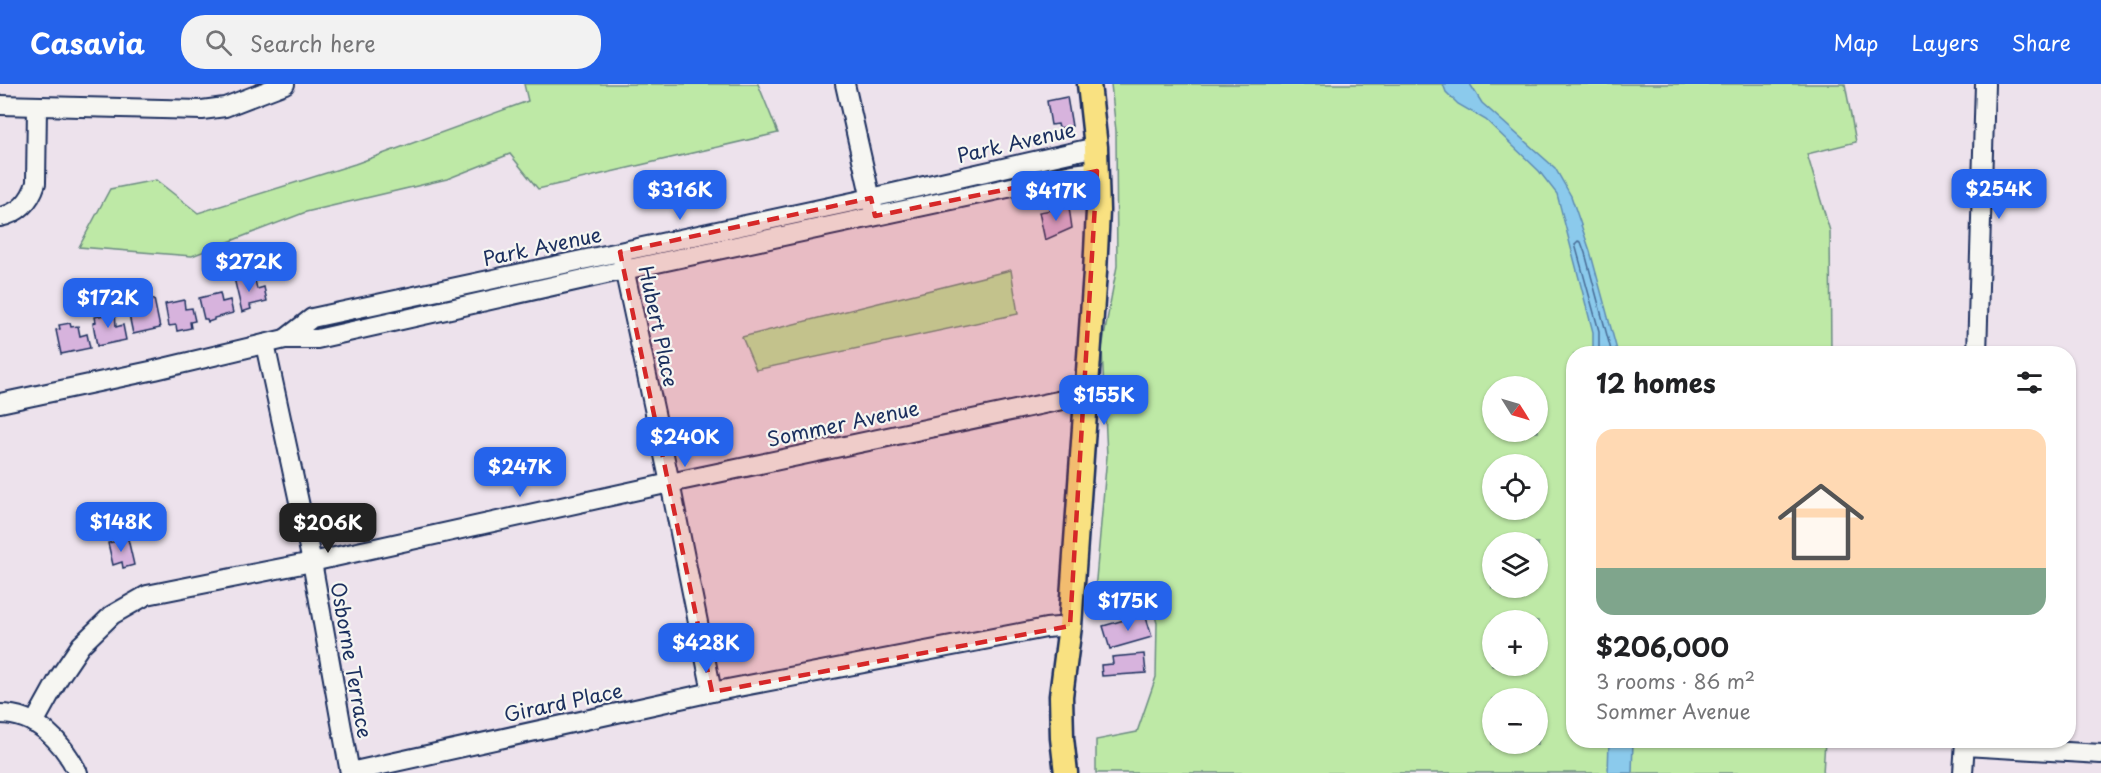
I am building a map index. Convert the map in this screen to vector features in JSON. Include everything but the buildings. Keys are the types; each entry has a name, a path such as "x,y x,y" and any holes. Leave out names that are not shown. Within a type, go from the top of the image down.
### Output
{"main road":[{"path":"1066,773 1061,696 1070,626 1095,272 1097,171 1089,84"}],"street":[{"path":"0,105 202,110 225,107 285,84"},
{"path":"845,84 873,207"},
{"path":"1977,346 1985,84"},
{"path":"0,217 17,211 26,204 36,183 37,106"},
{"name":"Park Avenue","path":"0,403 285,339 317,339 624,270 873,207 1096,147"},
{"name":"Park Avenue","path":"285,339 312,318 620,252 873,207 1097,171"},
{"name":"Hubert Place","path":"620,252 712,692"},
{"name":"Osborne Terrace","path":"266,344 312,562 350,772"},
{"name":"Sommer Avenue","path":"34,723 60,676 81,645 112,615 147,595 312,562 1086,395"},
{"name":"Girard Place","path":"350,772 712,692 1046,628 1070,626"},
{"path":"0,714 19,717 34,723 59,742 78,773"},
{"path":"1963,773 1965,748"},
{"path":"2033,748 2101,753"}],"highlighted area":[{"path":"1097,171 1070,626 712,692 620,252 871,198 875,216"}],"green space":[{"path":"524,84 758,84 778,133 538,189 510,154 447,179 306,212 192,256 79,247 110,189 156,180 198,213 355,164 528,101"},
{"path":"1111,84 1845,84 1856,142 1807,154 1830,231 1831,346 1566,346 1566,748 1825,748 1823,773 1096,773 1096,740 1137,732 1156,677 1157,623 1151,602 1093,613 1107,456 1102,348 1117,266 1116,131"},
{"path":"1011,270 1018,314 756,370 742,337"}],"water":[{"path":"1443,84 1470,84 1482,103 1555,168 1571,196 1590,251 1616,346 1593,346 1593,332 1557,194 1539,171 1486,120 1458,104 1446,92"},
{"path":"1609,748 1633,748 1632,773 1608,773"}]}
